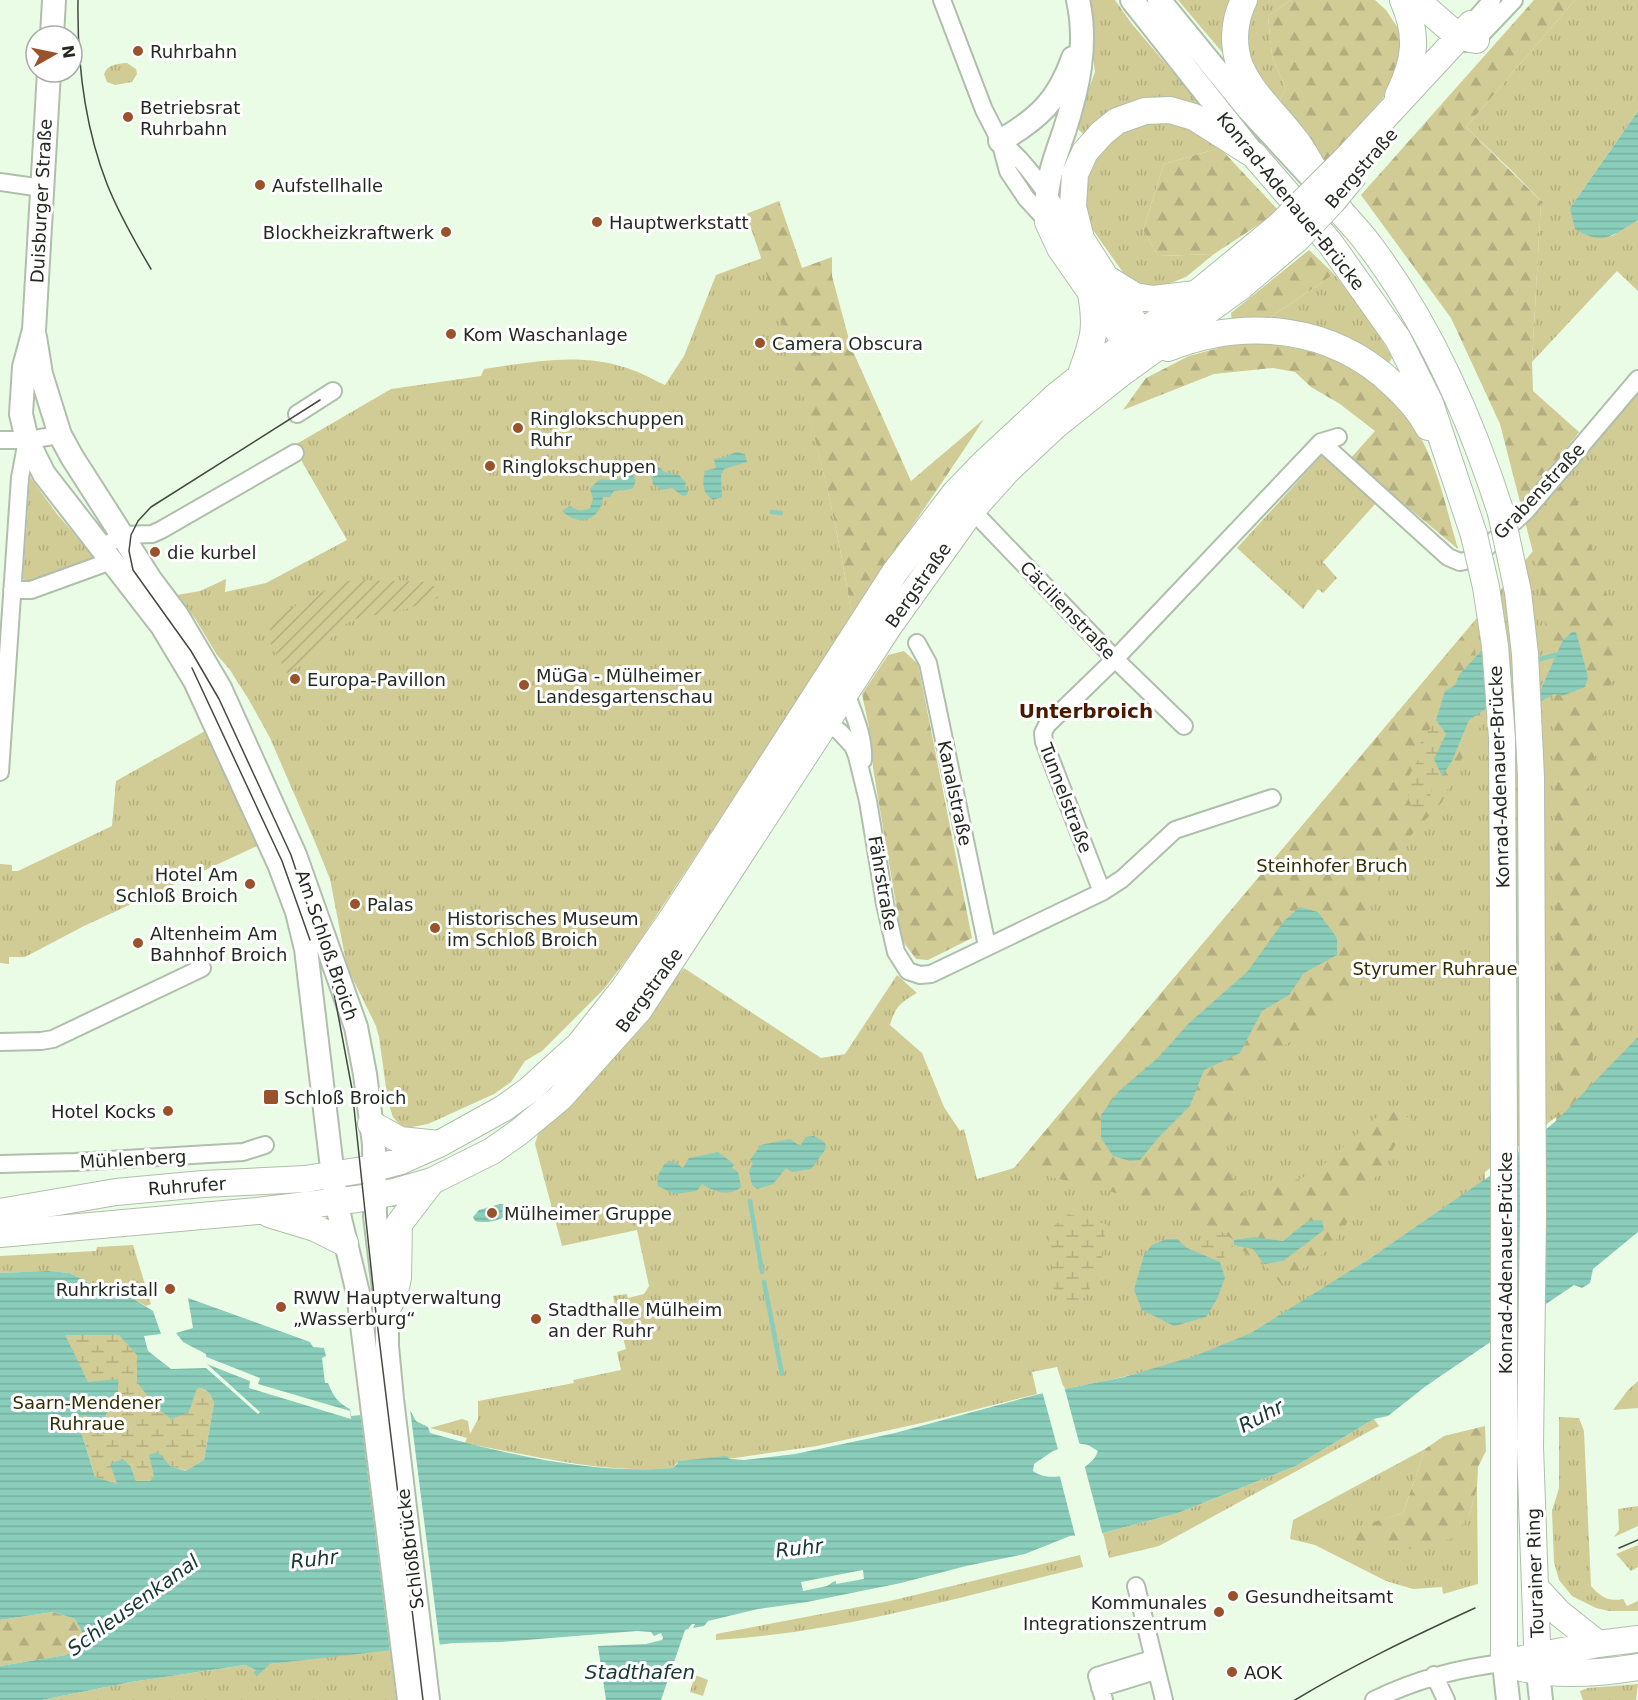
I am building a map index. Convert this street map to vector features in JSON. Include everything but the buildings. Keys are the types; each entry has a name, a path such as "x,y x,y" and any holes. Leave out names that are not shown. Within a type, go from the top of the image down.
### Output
{"main road":[{"path":"53,24 54,0"},
{"path":"1078,0 1082,32 1081,67 1073,105 1052,168 1046,196 1048,222 1060,248 1099,285 1153,299 1197,294"},
{"name":"Konrad-Adenauer-Brücke","path":"1132,0 1254,155 1330,243 1398,339 1430,403 1474,535 1486,587 1495,646 1502,738 1518,1447"},
{"name":"Konrad-Adenauer-Brücke","path":"1159,0 1248,109 1367,242 1402,293 1435,348 1463,407 1501,513 1518,592 1525,654 1532,777 1533,1215 1504,1663"},
{"path":"1244,0 1236,24 1235,44 1239,64 1250,86 1297,142 1332,201"},
{"path":"1391,110 1405,82 1414,50 1413,25 1403,0"},
{"path":"1416,0 1469,34"},
{"path":"1444,0 1469,34"},
{"path":"1000,141 1027,125 1047,106 1066,78 1082,32"},
{"name":"Bergstraße","path":"374,1196 432,1181 492,1151 560,1098 631,1019 667,968 817,715 895,572 963,501 1008,470 1056,425 1119,375 1138,345 1197,294 1332,202 1350,167 1391,110 1469,34"},
{"name":"Bergstraße","path":"1350,167 1469,34"},
{"name":"Duisburger Straße","path":"27,440 21,414 24,367 34,330 48,84"},
{"path":"1254,155 1194,117 1170,110 1145,111 1117,121 1102,133 1085,152 1075,174 1073,207 1081,239 1099,285 1138,345 1181,343 1253,329 1288,332 1315,338 1377,369 1404,394 1425,421 1459,488"},
{"name":"Bergstraße","path":"375,1168 401,1161 440,1144 504,1108 530,1090 579,1045 624,988 817,715 846,693 910,596 984,463 1080,377 1239,288 1289,232"},
{"path":"1080,377 1096,325 1099,285"},
{"name":"Duisburger Straße","path":"34,330 41,374 60,435"},
{"name":"Am Schloß Broich","path":"60,435 150,579 177,615 220,688 295,855 356,1027 371,1124 375,1168 374,1196 386,1312 387,1346 382,1400"},
{"name":"Am Schloß Broich","path":"27,440 44,474 162,626 195,681 279,864 297,912 306,949 336,1202 382,1400"},
{"path":"371,1124 400,1140 440,1144"},
{"name":"Ruhrufer","path":"0,1212 116,1192 333,1175 375,1168"},
{"path":"386,1312 394,1296 398,1278 399,1224 432,1181"},
{"name":"Ruhrufer","path":"0,1234 257,1212 374,1196"},
{"path":"257,1212 315,1228 345,1243"},
{"name":"Schloßbrücke","path":"382,1400 409,1700"},
{"name":"Schloßbrücke","path":"382,1400 428,1700"},
{"name":"Tourainer Ring","path":"1518,1447 1535,1587 1541,1700"},
{"path":"1535,1587 1559,1613 1599,1644"},
{"path":"1508,1700 1504,1663 1538,1663 1599,1644 1638,1639"},
{"path":"1538,1663 1566,1674 1638,1667"}],"street":[{"path":"942,0 984,110 1000,141 1008,171 1026,198 1048,222"},
{"name":"Bergstraße","path":"1469,34 1492,0"},
{"name":"Bergstraße","path":"1469,34 1514,0"},
{"path":"1000,141 1016,153 1046,196 1081,239"},
{"path":"0,182 42,188"},
{"name":"Grabenstraße","path":"1321,442 1448,558 1460,562 1474,559 1526,511 1638,379"},
{"path":"297,414 333,391"},
{"path":"0,440 27,440 60,435"},
{"path":"1115,659 1321,442 1338,437"},
{"path":"0,772 5,624 12,590 20,478 27,440"},
{"path":"12,590 31,590 106,555 123,535 152,534 161,530 295,453"},
{"name":"Cäcilienstraße","path":"963,501 1115,659 1184,726"},
{"name":"Kanalstraße","path":"917,643 928,663 987,946"},
{"name":"Tunnelstraße","path":"1102,892 1044,742 1043,733 1047,725 1115,659"},
{"name":"Fährstraße","path":"846,693 859,729 863,749 861,770"},
{"name":"Fährstraße","path":"817,715 853,746 861,770 896,952 908,971 920,975 931,974 987,946"},
{"path":"987,946 1102,892 1122,879 1175,830 1272,798"},
{"path":"0,1042 53,1039 202,968"},
{"name":"Mühlenberg","path":"0,1164 243,1152 265,1145"},
{"path":"1136,1586 1164,1700"},
{"path":"1374,1700 1434,1675 1466,1667 1504,1663"},
{"path":"1100,1688 1154,1665"},
{"path":"1434,1675 1446,1700"}],"green space":[{"path":"1086,0 1115,0 1132,24 1210,116 1142,99 1108,111 1085,136 1075,126 1095,72"},
{"path":"1178,0 1229,0 1223,30 1227,58"},
{"path":"1254,0 1291,0 1268,16 1272,56 1286,89 1276,106 1256,83 1244,44"},
{"path":"1291,0 1375,0 1386,10 1407,42 1400,79 1325,163 1276,106 1286,89 1272,56 1268,16"},
{"path":"1534,0 1575,0 1466,127 1541,201 1532,362 1533,391 1579,432 1561,455 1563,476 1571,482 1621,643 1589,780 1593,1084 1557,1120 1554,697 1539,576 1500,424 1451,318 1361,195"},
{"path":"1575,0 1638,0 1638,111 1570,208 1612,236 1638,220 1638,291 1617,271 1532,362 1541,201 1466,127"},
{"path":"127,63 136,69 137,74 132,82 115,85 107,82 104,74 108,68"},
{"path":"1170,119 1198,131 1220,148 1164,164 1143,230 1158,256 1214,254 1186,277 1168,284 1150,286 1127,278 1090,226 1085,206 1087,171 1101,143 1140,122"},
{"path":"1220,148 1279,211 1214,254 1158,256 1143,230 1164,164"},
{"path":"779,201 802,268 832,257 832,276 851,347 911,481 984,419 852,618 833,515 808,413 779,313 746,214"},
{"path":"1309,250 1334,274 1265,321 1232,324 1231,313"},
{"name":"MüGa - Mülheimer Landesgartenschau","path":"762,258 803,391 835,526 852,618 633,951 604,989 542,1051 525,1061 511,1082 494,1094 428,1124 407,1128 393,1117 388,1102 376,1026 347,967 330,879 315,842 270,738 249,700 177,595 200,591 226,579 225,592 266,583 347,540 293,446 391,389 481,376 484,369 538,361 573,359 609,363 627,368 665,385 684,356 716,275"},
{"path":"1334,274 1373,323 1392,358 1387,366 1265,321"},
{"path":"1254,343 1301,349 1343,364 1379,388 1396,405 1421,439 1431,460 1458,549 1350,459 1375,431 1340,404 1311,387 1295,372 1273,368 1214,374 1123,410 1146,378 1189,356 1226,346"},
{"name":"Styrumer Ruhraue","path":"1638,389 1638,1136 1559,1211 1556,1117 1485,1172 1485,1180 1277,1318 1231,1343 1160,1367 1064,1389 1057,1367 1032,1372 1037,1394 817,1446 728,1459 678,1461 673,1468 621,1468 568,1463 465,1443 467,1438 430,1428 462,1419 468,1421 470,1434 478,1419 478,1401 574,1383 573,1380 621,1370 617,1352 626,1349 619,1322 620,1316 617,1316 613,1296 627,1294 628,1298 644,1294 649,1286 637,1230 562,1246 535,1144 540,1128 590,1079 684,968 821,1058 845,1054 897,975 917,993 899,1006 890,1025 922,1053 944,1107 960,1131 964,1129 977,1179 1014,1168 1576,500 1563,476"},
{"path":"1323,454 1376,503 1323,562 1337,578 1323,593 1318,589 1303,609 1237,548"},
{"path":"30,477 57,514 94,557 32,584 23,579"},
{"path":"352,580 432,582 438,598 406,609 355,619 338,628 317,657 287,673 271,645 270,619 338,584"},
{"name":"Steinhofer Bruch","path":"1473,623 1481,725 1460,762 1442,802 1386,862 1370,895 1367,972 1350,999 1330,1016 1282,1047 1232,1115 1216,1152 1247,1199 1314,1173 1387,1108 1412,1119 1331,1248 1281,1284 1270,1270 1173,1201 1129,1196 1014,1168","holes":["1300,908 1337,955 1304,973 1289,995 1262,1011 1240,1053 1204,1070 1159,1137 1140,1160 1119,1091 1159,1057 1188,1024 1247,972 1284,921"]},
{"path":"904,651 918,664 972,938 928,960 916,959 902,940 873,768 871,737 862,694 888,655"},
{"path":"1436,720 1446,734 1435,759 1442,776 1435,781 1425,811 1414,813 1408,797 1407,784 1420,757 1417,748"},
{"path":"205,731 259,845 84,926 25,957 9,957 9,964 0,963 0,864 12,865 12,871 18,871 112,826 116,781"},
{"path":"1068,1214 1106,1224 1100,1273 1076,1309 1054,1291 1049,1230"},
{"path":"1203,1230 1219,1230 1234,1240 1234,1245 1220,1262 1197,1251"},
{"path":"133,1245 151,1304 146,1306 118,1289 90,1283 70,1273 48,1271 0,1273 0,1256 96,1251 97,1247"},
{"name":"Saarn-Mendener Ruhraue","path":"65,1335 119,1335 148,1351 189,1412 196,1388 208,1392 214,1403 204,1460 187,1471 170,1466 150,1481 136,1481 131,1467 118,1485 95,1477 78,1422 84,1414 88,1383 0,1339"},
{"path":"1638,1381 1638,1408 1613,1410 1628,1390"},
{"path":"1559,1417 1579,1418 1584,1431 1591,1586 1605,1598 1623,1599 1627,1606 1638,1601 1638,1611 1609,1611 1596,1608 1572,1596 1559,1580 1554,1562 1552,1511 1559,1488"},
{"path":"1374,1419 1379,1426 1159,1546 1109,1558 1103,1533 1178,1513 1296,1466"},
{"path":"1485,1426 1486,1451 1478,1467 1477,1488 1469,1516 1451,1539 1414,1549 1379,1547 1334,1534 1403,1513 1425,1449 1444,1436"},
{"path":"1425,1449 1403,1513 1335,1535 1469,1516 1477,1488 1478,1584 1443,1594 1442,1587 1413,1589 1386,1581 1315,1545 1290,1539 1293,1520"},
{"path":"1638,1506 1638,1526 1614,1537 1619,1530 1618,1509"},
{"path":"1638,1545 1638,1567 1631,1571 1616,1554"},
{"path":"1080,1555 1083,1567 901,1612 808,1630 716,1640 716,1634 890,1601"},
{"path":"53,1612 75,1619 82,1632 73,1651 66,1655 0,1666 0,1620"},
{"path":"390,1649 396,1700 42,1700 131,1682 245,1665 256,1670 270,1664"},
{"path":"695,1675 708,1680 703,1696 690,1692"},
{"path":"1638,1684 1636,1700 1583,1700 1580,1691 1588,1688"}],"water":[{"path":"1638,111 1638,220 1607,237 1600,238 1584,234 1575,229 1570,208"},
{"path":"736,452 745,454 747,462 724,469 721,475 722,497 713,500 704,487 705,471 716,468 714,459"},
{"path":"657,466 664,472 679,475 686,483 687,495 683,496 672,488 661,490 653,485 652,478"},
{"path":"631,473 636,480 633,488 614,491 610,497 603,497 598,512 588,519 575,519 562,511 570,506 579,510 590,508 593,499 590,489 598,481 616,479"},
{"path":"1572,632 1576,632 1588,677 1585,687 1562,696 1554,694 1498,730 1505,714 1541,689 1563,640"},
{"path":"1482,650 1490,661 1493,704 1469,720 1452,761 1442,776 1434,759 1446,734 1436,720 1445,691 1455,685 1459,675"},
{"path":"1300,907 1318,912 1337,938 1337,955 1304,973 1289,995 1262,1011 1240,1053 1204,1070 1190,1106 1140,1160 1130,1161 1113,1156 1101,1138 1101,1115 1119,1091 1159,1057 1188,1024 1247,972 1284,921"},
{"path":"1638,1037 1638,1232 1593,1269 1590,1283 1582,1288 1574,1285 1426,1386 1388,1416 1374,1419 1296,1466 1178,1513 1103,1533 1070,1536 1025,1554 901,1583 807,1602 758,1609 708,1621 704,1626 693,1628 695,1624 692,1624 685,1630 661,1700 606,1700 598,1646 646,1644 663,1638 661,1633 654,1636 651,1632 637,1631 502,1642 454,1643 270,1664 257,1676 253,1673 256,1670 245,1665 131,1682 42,1700 0,1700 0,1666 66,1655 73,1651 82,1632 75,1619 53,1612 0,1620 0,1273 48,1271 70,1273 90,1283 118,1289 153,1311 161,1334 144,1336 148,1351 171,1369 206,1368 258,1414 260,1412 207,1364 206,1354 183,1342 176,1333 193,1328 188,1298 310,1342 313,1347 324,1348 326,1356 322,1358 325,1383 328,1383 339,1402 350,1409 351,1416 410,1410 416,1421 428,1427 430,1433 519,1455 582,1466 673,1468 678,1461 727,1456 729,1459 744,1460 795,1454 895,1433 1039,1394 1124,1377 1195,1356 1251,1333 1369,1259 1494,1173 1557,1120","holes":["65,1335 119,1335 137,1355 137,1382 156,1407 171,1419 189,1412 197,1388 208,1392 214,1403 204,1460 186,1471 170,1466 158,1452 149,1455 154,1476 150,1481 136,1481 131,1467 123,1459 110,1464 117,1484 95,1477 78,1422 84,1415 102,1421 118,1395 118,1379 88,1382","1077,1443 1088,1445 1098,1451 1087,1465 1070,1474 1060,1476 1050,1477 1033,1471 1034,1464 1053,1451"]},
{"path":"814,1136 826,1146 811,1169 792,1172 786,1168 773,1184 757,1189 752,1185 749,1171 753,1163 750,1160 761,1145 790,1139 800,1146 806,1137"},
{"path":"718,1152 734,1164 732,1168 738,1172 741,1187 737,1190 727,1193 702,1184 697,1191 674,1194 658,1186 657,1177 665,1163 673,1161 683,1168 689,1158"},
{"name":"Mülheimer Gruppe","path":"500,1204 508,1205 512,1210 495,1220 475,1221 473,1217 479,1210"},
{"path":"1322,1220 1324,1230 1283,1261 1264,1264 1253,1249 1234,1245 1234,1240 1255,1237 1283,1241 1308,1221"},
{"path":"1167,1239 1177,1239 1187,1248 1220,1262 1225,1278 1217,1299 1206,1317 1174,1326 1142,1310 1134,1290 1144,1255 1152,1245"}],"pier":[{"path":"199,1354 260,1378 258,1384 350,1411 351,1419 249,1388 250,1381 204,1363 203,1357"},
{"path":"1064,1386 1080,1446 1059,1453 1042,1391"},
{"path":"413,1408 410,1409 440,1647 390,1652 360,1412"},
{"path":"1084,1464 1103,1536 1076,1539 1059,1473"},
{"path":"863,1570 864,1579 836,1584 836,1581 827,1586 803,1591 801,1582"}],"waterway":[{"path":"772,512 781,513"},
{"path":"1534,661 1555,655"},
{"path":"750,1201 762,1272"},
{"path":"764,1282 782,1374"}],"tram line":[{"path":"78,0 79,47 84,94 87,116 99,162 127,228 151,269"},
{"path":"320,400 151,507 138,521 131,535 129,551 133,570 191,651 219,699 291,855 331,977 352,1089 375,1305 423,1700"},
{"path":"192,668 282,861 310,940"},
{"path":"1619,1548 1638,1540"},
{"path":"1295,1700 1384,1651 1475,1608"}],"place":[{"name":"Ruhrbahn","path":"138,51"},
{"name":"Betriebsrat Ruhrbahn","path":"128,117"},
{"name":"Aufstellhalle","path":"260,185"},
{"name":"Hauptwerkstatt","path":"597,222"},
{"name":"Blockheizkraftwerk","path":"446,232"},
{"name":"Kom Waschanlage","path":"451,334"},
{"name":"Camera Obscura","path":"760,343"},
{"name":"Ringlokschuppen Ruhr","path":"518,428"},
{"name":"Ringlokschuppen","path":"490,466"},
{"name":"die kurbel","path":"155,552"},
{"name":"Europa-Pavillon","path":"295,679"},
{"name":"MüGa - Mülheimer Landesgartenschau","path":"524,685"},
{"name":"Hotel Am Schloß Broich","path":"250,884"},
{"name":"Palas","path":"355,904"},
{"name":"Historisches Museum im Schloß Broich","path":"435,928"},
{"name":"Altenheim Am Bahnhof Broich","path":"138,943"},
{"name":"Schloß Broich","path":"271,1097"},
{"name":"Hotel Kocks","path":"168,1111"},
{"name":"Mülheimer Gruppe","path":"492,1213"},
{"name":"Ruhrkristall","path":"170,1289"},
{"name":"RWW Hauptverwaltung „Wasserburg“","path":"281,1307"},
{"name":"Stadthalle Mülheim an der Ruhr","path":"536,1319"},
{"name":"Gesundheitsamt","path":"1233,1596"},
{"name":"Kommunales Integrationszentrum","path":"1219,1612"},
{"name":"AOK","path":"1232,1672"}],"district":[{"name":"Unterbroich","path":"1086,711"}],"water label":[{"name":"Ruhr","path":"1261,1416"},
{"name":"Ruhr","path":"799,1548"},
{"name":"Ruhr","path":"314,1559"},
{"name":"Schleusenkanal","path":"133,1605"},
{"name":"Stadthafen","path":"640,1672"}]}
